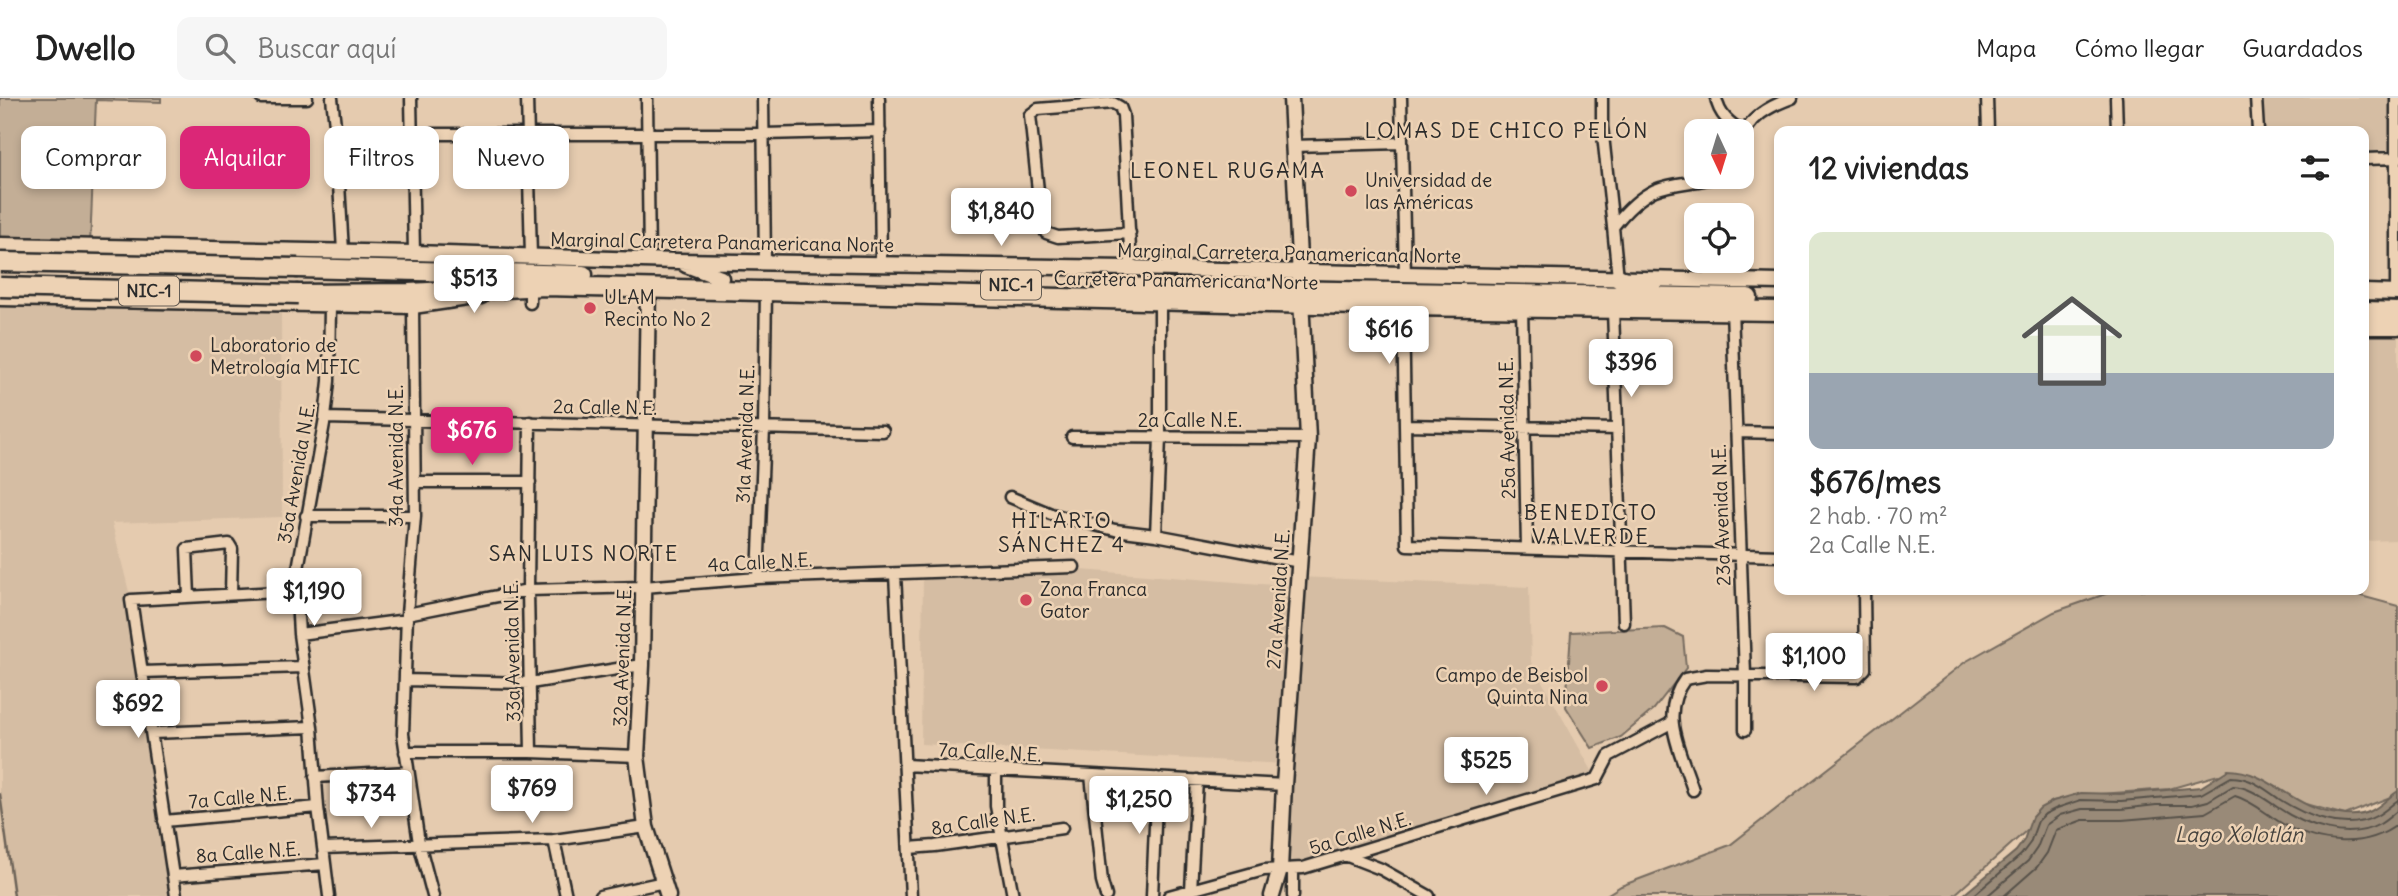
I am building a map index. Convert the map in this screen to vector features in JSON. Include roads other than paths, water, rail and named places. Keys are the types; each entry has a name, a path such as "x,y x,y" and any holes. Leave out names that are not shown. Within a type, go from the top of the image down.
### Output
{"highway":[{"name":"Carretera Panamericana Norte","path":"0,262 1300,289 1732,304 1774,310"},
{"path":"1618,278 1632,285 1656,289 1710,291 1732,304"},
{"name":"Carretera Panamericana Norte","path":"4,294 530,294 648,288 1160,300 1300,289 1403,306 1614,310 1774,300"},
{"path":"2369,312 2398,312"},
{"path":"2369,325 2398,325"}],"street":[{"path":"261,98 307,98"},
{"path":"332,98 335,126"},
{"path":"411,98 411,126"},
{"path":"527,98 528,126"},
{"path":"647,98 649,260"},
{"path":"763,98 765,262"},
{"path":"875,264 879,98"},
{"name":"27a Avenida N.E.","path":"1272,896 1286,869 1284,785 1308,438 1291,98"},
{"path":"1401,98 1405,275"},
{"path":"1602,98 1602,126 1618,278"},
{"path":"1716,98 1718,108 1726,119"},
{"path":"1754,124 1769,106 1792,98"},
{"path":"1987,98 1988,126"},
{"path":"2116,98 2117,126"},
{"path":"2256,98 2258,126"},
{"path":"2369,292 2397,293 2396,98"},
{"path":"1130,233 1058,237 1046,233 1041,219 1030,115 1038,110 1113,103 1120,107 1123,115 1130,233 1131,268"},
{"path":"569,135 880,131"},
{"path":"1293,146 1401,143"},
{"path":"2369,159 2398,158"},
{"path":"1613,227 1638,202 1656,190 1684,184"},
{"path":"339,189 343,251"},
{"path":"412,189 414,253"},
{"path":"529,189 531,257"},
{"path":"7,245 29,257"},
{"name":"Marginal Carretera Panamericana Norte","path":"7,245 676,261 1131,268 1300,289 1405,275 1774,282"},
{"path":"4,294 26,286 29,257 34,250 44,246"},
{"path":"676,261 721,278"},
{"name":"32a Avenida N.E.","path":"648,288 642,665 637,756 646,827 666,889"},
{"name":"31a Avenida N.E.","path":"758,578 766,291"},
{"path":"4,294 413,306"},
{"name":"NIC-1","path":"413,306 530,294"},
{"path":"1156,535 1160,438 1160,300"},
{"name":"23a Avenida N.E.","path":"1732,304 1745,730"},
{"name":"35a Avenida N.E.","path":"329,896 296,591 306,516 325,418 329,381 330,305"},
{"name":"34a Avenida N.E.","path":"413,306 415,516 407,617 403,734 419,843 433,896"},
{"path":"1403,306 1407,545 1774,556"},
{"name":"25a Avenida N.E.","path":"1522,307 1527,548"},
{"path":"1614,310 1624,623"},
{"name":"2a Calle N.E.","path":"325,418 883,431"},
{"name":"33a Avenida N.E.","path":"530,422 528,590 531,752"},
{"path":"1405,425 1617,429"},
{"path":"1736,432 1774,433"},
{"name":"2a Calle N.E.","path":"1072,436 1308,438"},
{"path":"415,482 530,482"},
{"path":"1010,497 1051,514 1115,530 1300,562"},
{"path":"306,516 415,516"},
{"path":"189,596 187,549 229,544 232,549 231,594"},
{"name":"4a Calle N.E.","path":"299,634 407,617 528,590 643,587 758,578 1074,567"},
{"path":"895,574 911,896"},
{"path":"176,896 131,600 296,591"},
{"path":"1693,790 1671,723 1673,699 1685,679 1707,675 1850,678 1861,674 1864,669 1864,595"},
{"path":"406,680 530,683 642,665"},
{"path":"142,672 304,667"},
{"name":"5a Calle N.E.","path":"1169,896 1264,870 1286,869 1345,855 1597,779 1609,756 1671,723"},
{"path":"152,733 312,727"},
{"path":"405,752 531,752 637,756"},
{"name":"7a Calle N.E.","path":"905,765 1284,785"},
{"path":"996,770 996,806 1013,896"},
{"path":"316,777 408,772"},
{"path":"1091,775 1105,896"},
{"path":"1152,896 1157,778"},
{"path":"1191,890 1197,780"},
{"name":"7a Calle N.E.","path":"164,821 318,807"},
{"name":"8a Calle N.E.","path":"323,848 554,840 646,827"},
{"name":"8a Calle N.E.","path":"909,848 1062,828"},
{"path":"554,840 566,896"},
{"path":"1345,855 1381,869 1429,896"},
{"name":"8a Calle N.E.","path":"173,876 325,864"},
{"path":"1286,869 1293,896"},
{"path":"600,896 666,889"}],"water":[{"name":"Lago Xolotlán","path":"2228,770 2257,776 2308,805 2343,815 2367,813 2398,791 2398,896 1962,896 2016,851 2024,840 2032,817 2040,808 2053,801 2081,793 2120,794 2201,787"}],"waterway":[{"path":"0,794 14,896"}],"place":[{"name":"Universidad de las Américas","path":"1351,191"},
{"name":"ULAM Recinto No 2","path":"590,308"},
{"name":"Laboratorio de Metrología MIFIC","path":"196,356"},
{"name":"Zona Franca Gator","path":"1026,600"},
{"name":"Campo de Beisbol Quinta Nina","path":"1602,686"}],"district":[{"name":"LOMAS DE CHICO PELÓN","path":"1507,131"},
{"name":"LEONEL RUGAMA","path":"1228,171"},
{"name":"BENEDICTO VALVERDE","path":"1591,525"},
{"name":"HILARIO SÁNCHEZ 4","path":"1062,533"},
{"name":"SAN LUIS NORTE","path":"584,554"}]}
